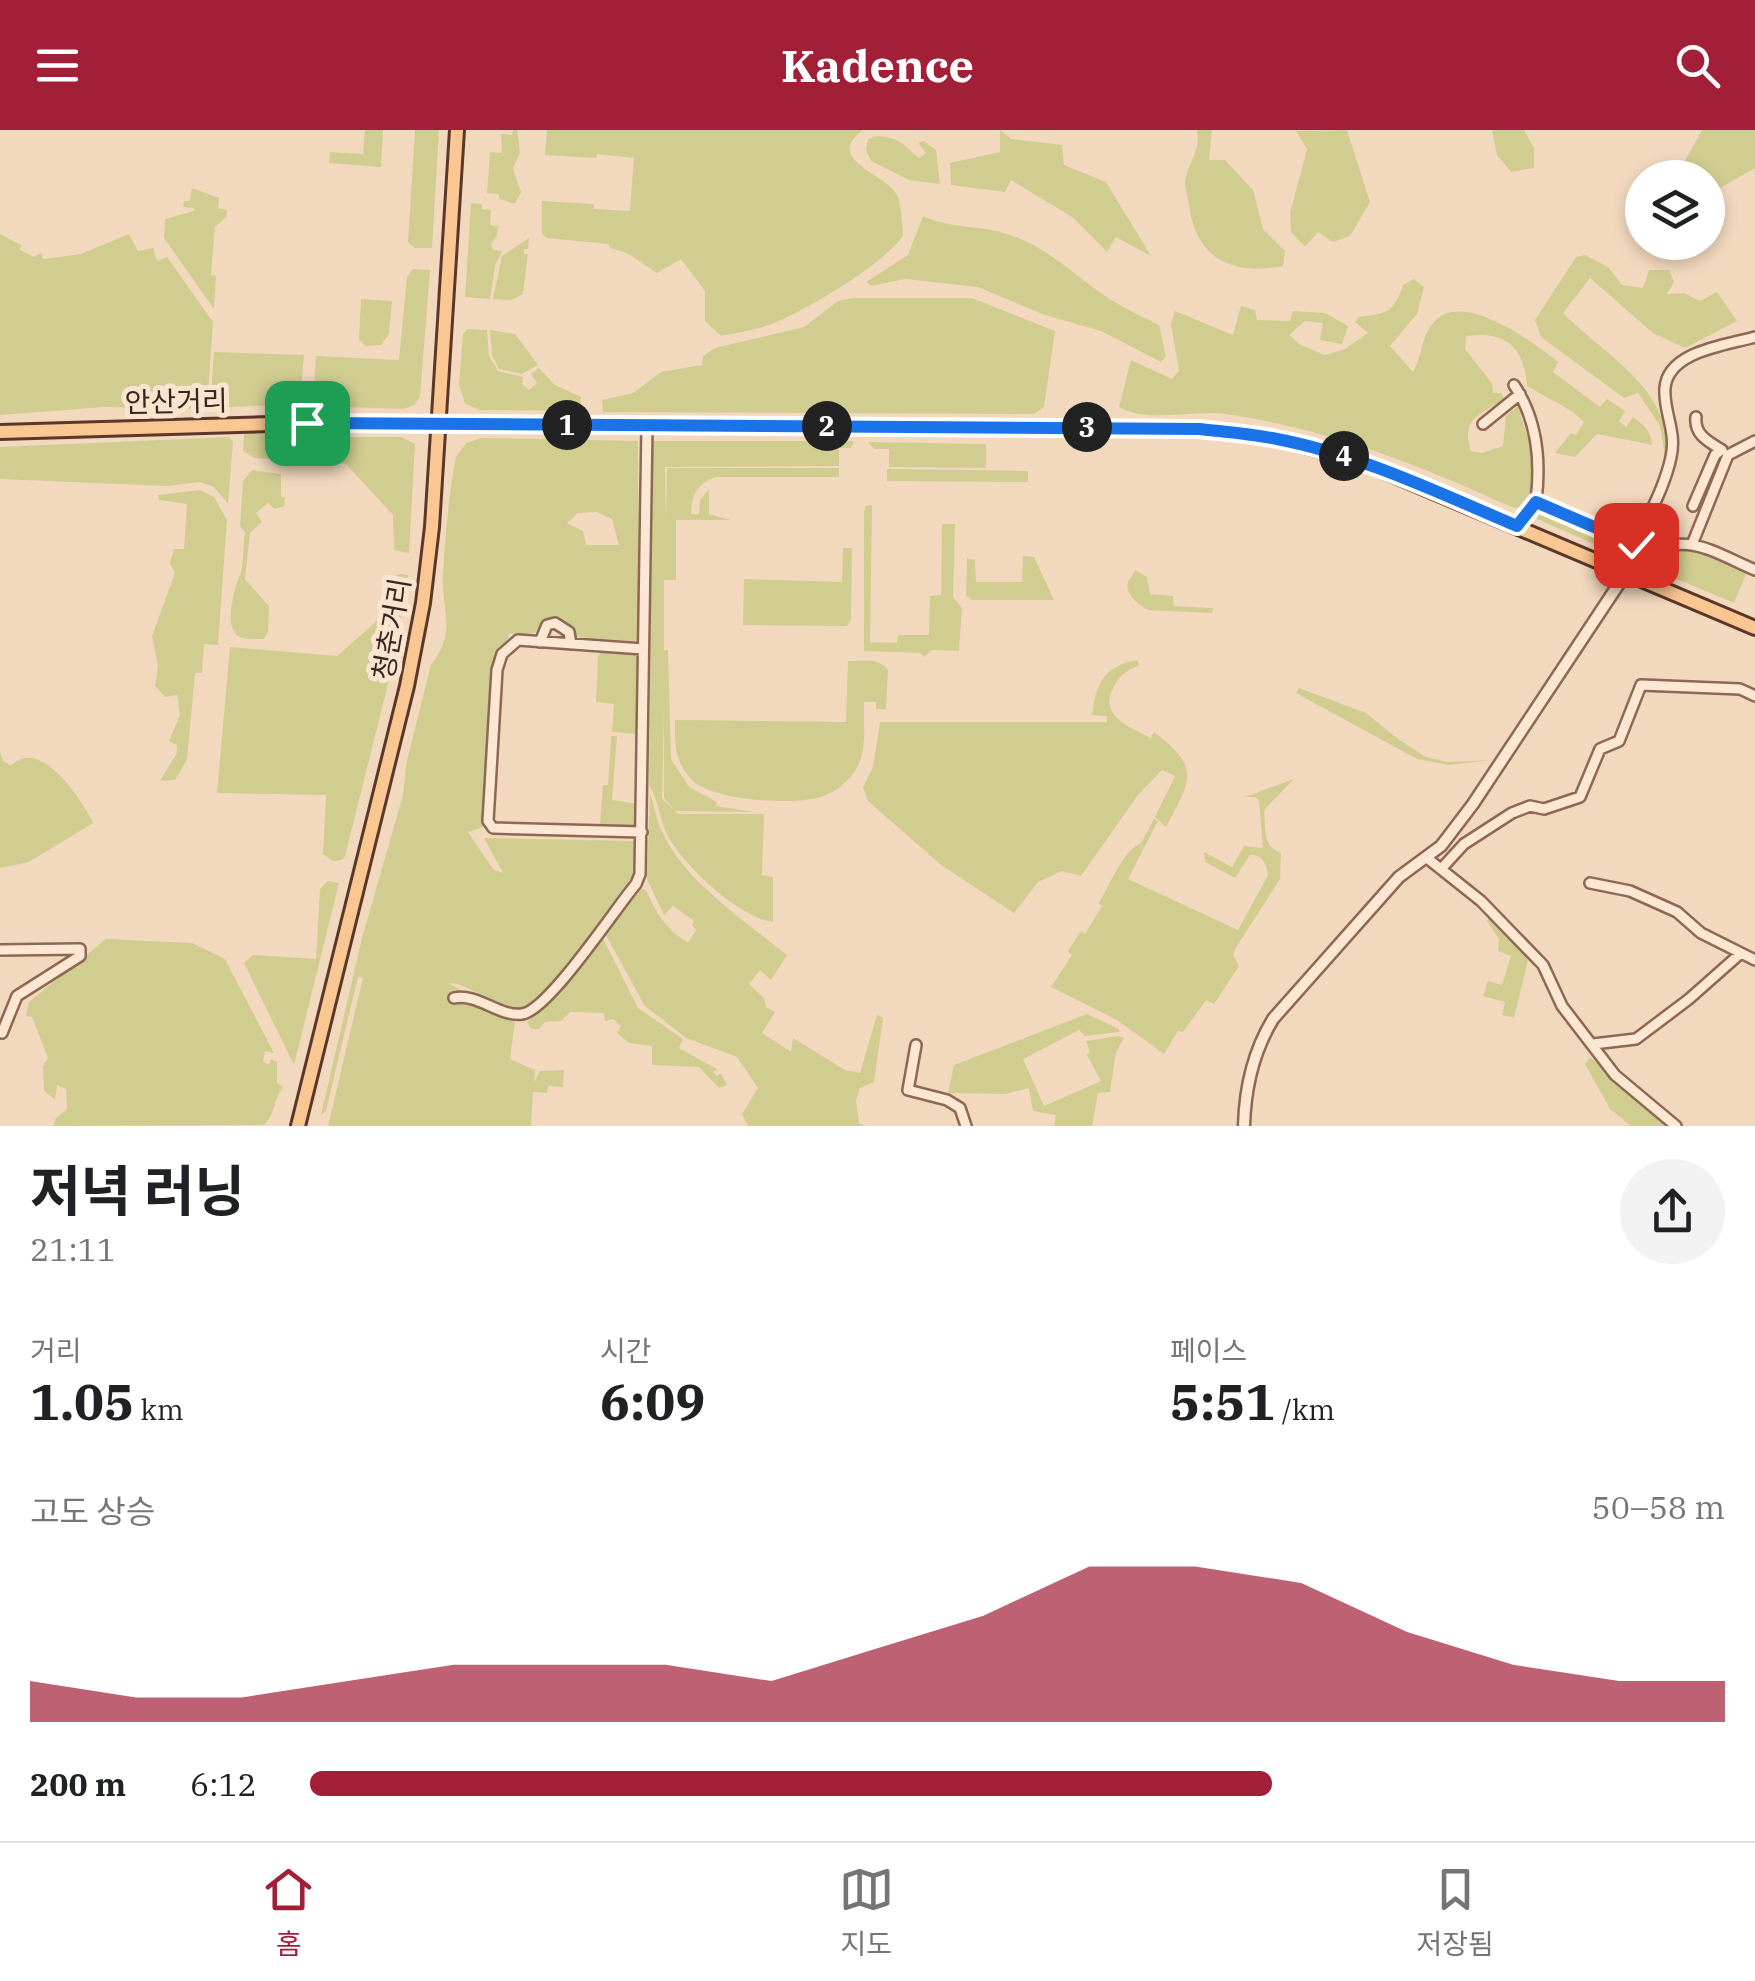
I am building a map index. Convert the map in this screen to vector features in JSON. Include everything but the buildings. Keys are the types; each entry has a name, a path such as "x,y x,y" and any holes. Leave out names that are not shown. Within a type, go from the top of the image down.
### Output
{"main road":[{"name":"청춘거리","path":"298,1126 416,642 428,565 458,130"},
{"name":"안산거리","path":"0,432 174,425 439,424 1200,429 1276,438 1348,457 1755,628"}],"street":[{"path":"1244,1126 1249,1078 1263,1035 1273,1019 1399,877 1441,846 1473,804 1634,559 1671,459 1674,432 1665,386 1675,365 1691,356 1755,337"},
{"path":"1483,424 1517,389 1532,422 1539,465 1536,502 1517,526"},
{"path":"1696,418 1695,426 1702,437 1724,452"},
{"path":"454,998 463,996 516,1014 540,1007 640,874 647,426"},
{"path":"1693,506 1714,456 1755,442"},
{"path":"1692,542 1724,452"},
{"path":"1536,502 1636,545"},
{"path":"1634,559 1656,548 1692,542 1755,570"},
{"path":"540,642 547,625 556,623 569,632 570,644"},
{"path":"642,832 493,828 488,821 497,670 502,654 518,640 644,649"},
{"path":"1442,868 1464,844 1512,813 1530,806 1544,809 1580,797 1600,749 1619,742 1641,685 1740,689 1755,696"},
{"path":"1427,858 1481,901 1543,965 1562,1006 1615,1075 1676,1126"},
{"path":"1590,884 1630,891 1677,912 1700,933 1755,960"},
{"path":"0,950 80,950 80,956 16,996 2,1034"},
{"path":"1593,1044 1636,1039 1741,953"},
{"path":"916,1045 908,1090 947,1100 960,1108 966,1126"}],"shaded area":[{"path":"365,130 383,130 381,167 329,163 330,152 363,154"},
{"path":"415,130 439,130 432,248 415,248 408,242"},
{"path":"517,130 520,152 513,169 521,192 515,204 499,199 499,194 487,193 490,152 502,153 501,134 512,135"},
{"path":"547,130 863,130 852,141 853,158 897,195 903,236 862,273 806,307 767,325 721,336 705,321 705,291 681,259 657,273 608,244 547,238 542,234 542,201 630,211 634,158 545,155"},
{"path":"1000,130 1011,139 1062,145 1064,165 1106,182 1151,256 1116,237 1107,252 1072,217 1011,180 1005,192 951,185 950,163 1000,152"},
{"path":"1197,130 1212,130 1209,160 1225,160 1253,190 1263,229 1285,251 1283,266 1233,265 1208,251 1199,239 1185,182 1197,145"},
{"path":"1347,130 1370,202 1350,236 1333,242 1318,232 1305,247 1291,232 1290,213 1307,149 1296,131"},
{"path":"1492,130 1524,130 1534,148 1534,168 1511,172 1497,155"},
{"path":"1702,130 1755,130 1755,168 1725,185 1725,160 1685,160"},
{"path":"878,136 897,141 919,158 926,153 918,143 924,141 936,150 940,184 909,180 871,161 866,150 868,139"},
{"path":"192,188 219,198 218,208 227,210 226,217 215,227 211,275 216,276 214,309 164,238 165,219 194,211 183,207 184,201 190,201"},
{"path":"471,203 491,210 490,225 498,226 491,244 493,250 502,251 495,266 490,299 465,297"},
{"path":"923,216 1001,232 1027,242 1111,300 1159,325 1166,356 1161,362 1101,331 1045,315 978,287 906,279 871,286 866,282 908,255"},
{"path":"0,234 34,257 41,253 43,259 81,254 129,234 138,251 153,248 157,261 167,257 213,322 207,409 105,407 0,415"},
{"path":"529,238 528,249 524,249 524,254 528,254 523,294 512,300 493,299 502,256"},
{"path":"1585,255 1608,267 1622,285 1643,288 1649,270 1669,270 1674,282 1667,294 1684,293 1700,301 1717,292 1737,321 1685,348 1653,333 1590,278 1563,313 1617,360 1649,395 1666,437 1666,462 1660,426 1638,393 1624,398 1541,337 1535,320 1576,257"},
{"path":"413,269 430,270 420,397 404,409 316,406 316,356 399,360 407,277"},
{"path":"1414,279 1424,287 1417,314 1390,346 1413,372 1434,322 1447,313 1480,315 1547,353 1558,362 1553,372 1600,407 1607,399 1625,411 1619,421 1626,427 1633,417 1644,425 1652,445 1597,434 1575,457 1555,453 1571,433 1576,435 1584,422 1527,386 1522,361 1510,344 1480,335 1466,336 1465,349 1492,383 1493,393 1501,393 1504,399 1474,419 1468,440 1471,451 1482,453 1503,446 1506,416 1518,406 1534,471 1529,496 1522,507 1514,508 1373,450 1302,429 1226,414 1143,415 1119,407 1131,360 1172,379 1179,371 1171,324 1175,311 1233,335 1241,306 1255,310 1257,320 1290,321 1293,311 1325,313 1348,326 1342,344 1320,340 1323,323 1305,321 1289,335 1299,344 1325,355 1345,349 1368,333 1355,322 1359,317 1388,310 1403,285"},
{"path":"972,298 1055,331 1044,407 1034,414 603,412 602,400 633,393 661,372 702,365 703,356 715,348 804,327 838,301"},
{"path":"361,299 392,301 389,334 381,345 366,346 359,340"},
{"path":"467,329 487,330 489,356 498,371 523,377 522,384 529,390 537,383 531,374 539,368 555,385 581,397 580,411 480,410 465,404 459,384 463,334"},
{"path":"490,330 515,334 538,365 522,374 499,369 492,355"},
{"path":"214,352 304,355 300,404 210,408"},
{"path":"244,434 290,434 289,460 255,458 243,451"},
{"path":"229,437 233,442 228,504 214,487 200,482 167,486 0,479 0,447"},
{"path":"319,437 401,437 415,444 409,553 394,550 393,515 346,464 318,462"},
{"path":"482,438 638,441 639,637 635,641 576,637 568,623 554,618 541,623 535,633 508,634 509,641 502,646 493,671 483,827 468,832 493,869 503,873 484,838 633,841 636,865 634,874 547,993 530,1006 517,1010 448,983 515,1021 510,1059 535,1070 534,1083 540,1071 564,1070 563,1087 548,1086 547,1093 533,1092 531,1126 328,1126 363,978 358,977 326,1111 321,1115 362,938 403,795 406,765 431,665 444,641 443,575 448,516 456,457 466,443","holes":["597,512 612,519 619,545 586,545 583,531 567,523 578,513"]},
{"path":"653,441 854,441 851,448 839,448 839,466 665,467 666,519 667,468 839,468 839,477 716,477 704,483 694,496 691,514 699,514 700,500 709,489 709,514 731,520 676,520 676,580 664,580 671,759 689,787 717,802 716,806 754,812 675,811 764,814 762,875 773,877 773,922 727,899 696,872 672,843 649,785","holes":["664,711 664,798 675,811 662,798"]},
{"path":"868,442 986,444 986,468 889,467 889,449 874,449"},
{"path":"887,469 1028,471 1028,482 887,481"},
{"path":"252,470 281,474 281,497 285,498 284,506 275,509 268,503 256,513 262,522 250,533 245,579 269,606 264,639 240,637 234,632 231,618 243,562 243,481"},
{"path":"200,490 214,497 227,520 218,645 204,644 202,673 195,673 187,760 175,780 160,781 177,753 177,745 169,741 180,715 177,695 165,697 155,686 158,666 152,636 175,573 170,563 174,549 184,549 187,504 159,500 158,495"},
{"path":"872,505 870,642 897,643 898,635 929,635 930,596 941,595 942,524 955,524 953,597 962,608 959,651 932,650 924,657 920,653 864,651 864,511"},
{"path":"1537,509 1609,537 1619,550 1608,550 1537,519"},
{"path":"843,548 852,548 851,619 847,626 743,625 744,579 842,582"},
{"path":"1690,548 1747,572 1734,603 1646,566 1651,553"},
{"path":"1023,556 1034,557 1054,600 972,600 966,596 967,558 975,560 976,582 1022,582"},
{"path":"1135,570 1147,577 1150,594 1173,596 1174,606 1213,608 1212,613 1148,610 1128,591"},
{"path":"408,575 394,660 345,856 333,861 323,854 326,795 217,793 230,647 337,656 386,613 392,577"},
{"path":"608,651 638,656 637,734 612,732 614,704 596,702 598,657"},
{"path":"1137,660 1139,665 1114,686 1110,705 1118,719 1151,738 1154,732 1179,755 1187,775 1182,797 1166,827 1155,817 1175,776 1162,770 1138,795 1081,876 1062,871 1038,882 1014,913 941,865 868,801 863,787 873,767 880,722 1107,722 1107,716 1092,715 1099,685 1109,672"},
{"path":"848,661 875,661 888,670 886,709 876,709 876,702 864,702 862,755 855,771 839,788 804,800 750,799 700,786 685,771 676,750 675,720 846,722"},
{"path":"1299,688 1366,713 1426,757 1448,762 1492,760 1448,765 1417,759 1296,693"},
{"path":"611,736 617,736 612,800 638,804 634,828 600,826"},
{"path":"0,752 3,761 11,765 26,758 46,764 74,793 93,823 29,862 0,868"},
{"path":"1294,779 1264,810 1268,841 1281,853 1280,879 1235,949 1233,955 1239,966 1214,1004 1206,1000 1183,1032 1178,1031 1164,1054 1117,1020 1051,987 1072,955 1068,951 1081,931 1085,934 1102,906 1099,903 1117,869 1141,843 1154,819 1158,821 1128,879 1238,930 1268,875 1265,864 1258,856 1250,855 1235,878 1205,862 1204,852 1232,867 1244,846 1263,848 1259,801 1256,797 1245,797"},
{"path":"650,793 662,831 684,866 717,899 787,955 771,980 760,970 749,984 764,998 766,1007 775,1012 762,1033 791,1052 793,1038 845,1070 860,1073 877,1015 883,1018 874,1082 860,1088 856,1100 859,1123 865,1126 748,1126 742,1114 758,1088 737,1057 686,1038 645,1006 603,930 641,889 646,890 662,920 688,943 696,930 694,921 673,906 664,915 647,879"},
{"path":"328,881 339,883 294,1065 244,963 253,955 316,959 320,889"},
{"path":"1490,916 1528,960 1514,1018 1502,1015 1505,1002 1483,996 1488,981 1502,985 1511,956 1498,951 1499,939 1487,921"},
{"path":"601,934 638,1008 683,1039 679,1048 717,1069 713,1072 717,1076 721,1073 727,1085 719,1088 699,1067 652,1065 652,1046 629,1043 617,1033 621,1026 613,1019 605,1021 604,1013 570,1012 561,1021 545,1022 539,1029 531,1029 527,1022 553,1000"},
{"path":"106,939 192,943 225,959 274,1053 265,1051 263,1062 277,1062 277,1083 283,1087 264,1125 53,1126 67,1109 66,1089 57,1085 55,1099 44,1091 43,1066 48,1058 32,1017 26,1016 29,1002"},
{"path":"1087,1014 1119,1032 1085,1036 1079,1030 1023,1059 1044,1106 1101,1081 1087,1055 1090,1052 1086,1041 1124,1038 1116,1052 1110,1092 1098,1093 1092,1126 1054,1126 1056,1115 1033,1111 1029,1088 1005,1094 948,1093 954,1065"},
{"path":"1590,1058 1669,1126 1631,1126 1610,1109 1585,1064"}],"route":[{"path":"307,423 1200,429 1276,438 1336,454 1387,471 1517,526 1536,502 1636,545"}]}
